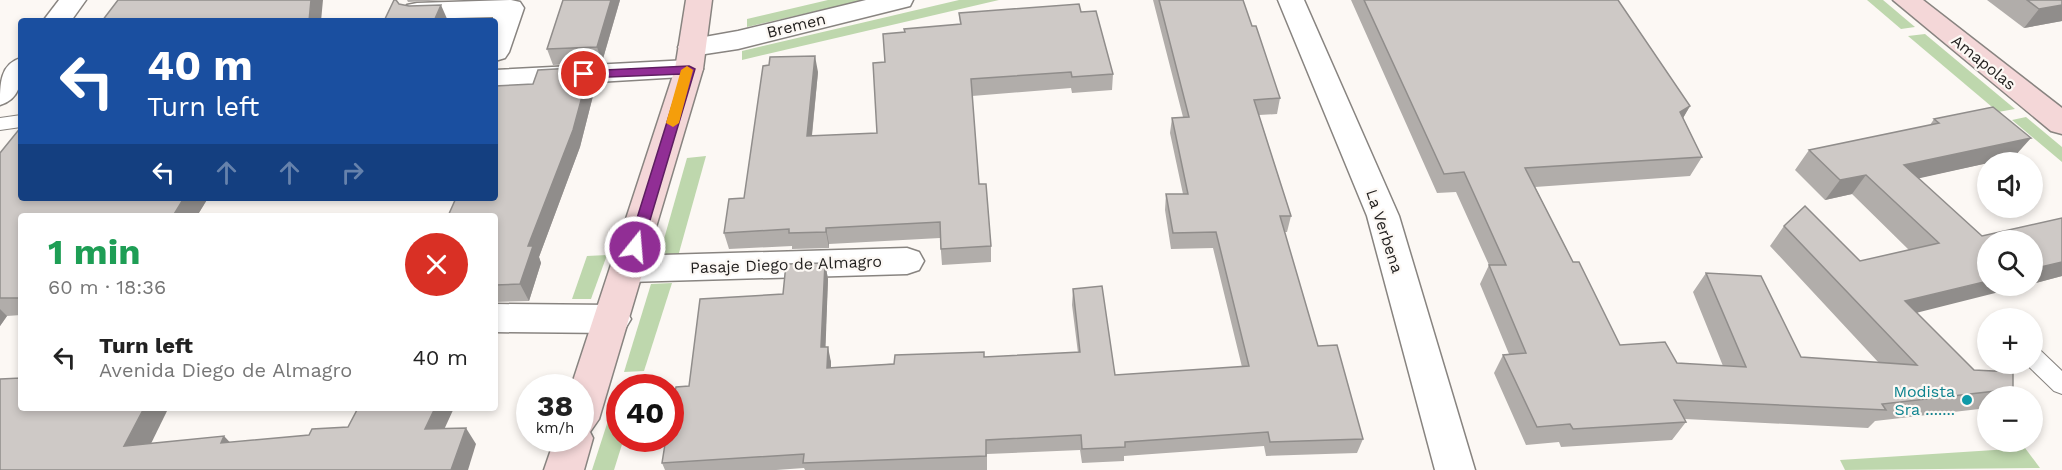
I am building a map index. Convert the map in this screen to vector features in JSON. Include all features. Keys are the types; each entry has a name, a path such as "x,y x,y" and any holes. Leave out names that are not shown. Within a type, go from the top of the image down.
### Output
{"street":[{"path":"59,18 73,0"},
{"path":"594,377 691,58 699,0"},
{"name":"Bremen","path":"498,79 691,58 738,40 900,0"},
{"name":"La Verbena","path":"1291,0 1383,216 1455,470"},
{"name":"Amapolas","path":"1906,0 2062,124"},
{"path":"417,11 510,8 498,43"},
{"path":"0,95 18,71"},
{"name":"Pasaje Diego de Almagro","path":"628,269 907,261"},
{"path":"498,318 613,319"},
{"path":"564,470 570,452"}],"lane":[{"path":"0,124 18,121"},
{"path":"2043,367 2062,385"}],"green space":[{"path":"828,0 865,0 747,27 747,19"},
{"path":"959,0 999,0 742,60 742,51"},
{"path":"1867,0 1883,0 1915,27 1901,29"},
{"path":"1925,34 2015,109 1998,112 1908,36"},
{"path":"2026,117 2062,147 2062,162 2012,120"},
{"path":"706,156 677,260 658,260 687,158"},
{"path":"607,255 591,299 572,299 587,256"},
{"path":"672,283 644,371 624,372 651,284"},
{"path":"606,427 606,452 620,452 614,470 592,470"},
{"path":"1977,451 2028,452 2040,468 1845,470 1840,460"}],"building":[{"path":"118,0 311,0 309,18 104,18"},
{"path":"394,0 399,4 409,6 441,5 435,18 385,18"},
{"path":"563,0 611,0 597,47 547,49"},
{"path":"1159,0 1243,0 1252,26 1256,26 1280,98 1254,100 1291,216 1280,216 1318,346 1337,345 1363,439 1270,442 1268,432 1125,442 1125,447 1082,449 1081,435 986,440 986,456 803,463 804,454 662,463 664,452 684,452 684,386 689,386 700,299 783,294 786,264 825,263 821,347 828,347 827,368 894,364 895,355 984,352 984,357 1080,352 1073,289 1102,286 1115,375 1249,366 1216,232 1173,233 1166,194 1188,194 1172,118 1189,117"},
{"path":"1364,0 1618,0 1690,106 1680,112 1702,157 1525,168 1573,262 1579,262 1620,345 1665,342 1677,363 1746,367 1706,273 1761,276 1801,357 1917,365 1784,226 1805,206 1860,261 1939,243 1866,175 1840,180 1809,150 1939,123 1934,119 1993,107 2031,138 1904,165 1977,231 1977,284 1905,301 1974,370 1977,370 1977,374 2013,374 2013,386 1977,386 1977,393 1882,404 1886,410 1674,400 1686,422 1573,429 1570,424 1537,427 1503,355 1526,353 1489,265 1506,265 1464,172 1444,174"},
{"path":"2027,0 2062,0 2062,5 2039,9"},
{"path":"1079,4 1081,12 1096,11 1113,74 1072,77 1071,72 971,79 979,184 986,184 991,246 941,249 940,222 826,228 826,232 789,233 789,229 724,233 729,199 744,198 763,66 769,65 770,57 815,56 807,136 877,133 873,63 885,62 883,34 905,32 904,29 961,24 959,13"},
{"path":"590,67 573,130 528,246 533,246 520,284 498,285 498,213 449,213 455,201 498,201 498,86 533,84 538,70"},
{"path":"18,131 18,201 182,201 175,213 18,213 18,298 0,298 0,153"},
{"path":"2062,218 2062,262 2043,266 2043,230 2009,230"},
{"path":"18,378 18,411 142,411 124,446 224,436 221,443 309,435 312,429 348,427 356,411 434,411 425,429 466,428 451,470 0,470 0,379"}],"slow traffic":[{"path":"673,123 689,69 687,70"}],"place":[{"name":"Modista Sra .......","path":"1967,400"}],"route":[{"path":"584,74 689,69 635,247"}]}
